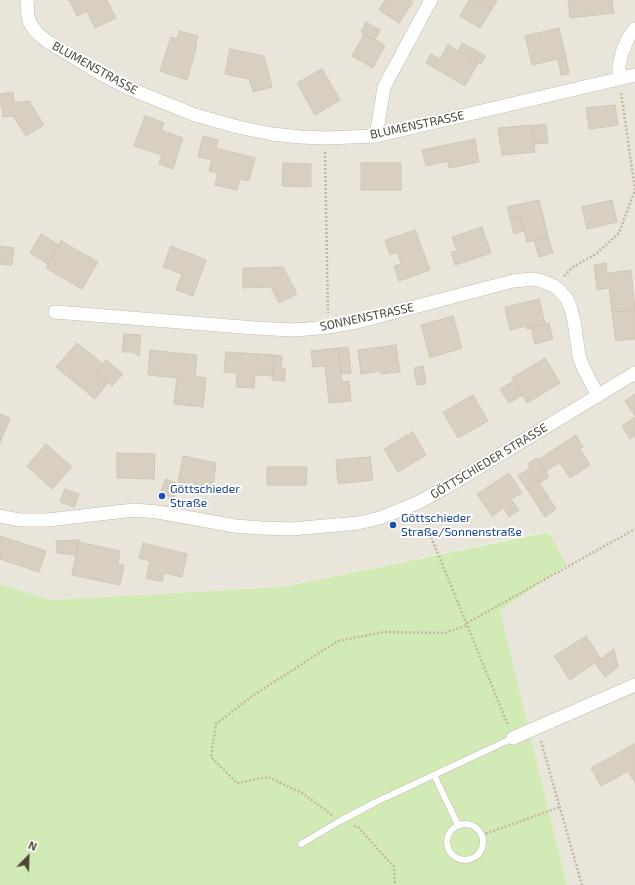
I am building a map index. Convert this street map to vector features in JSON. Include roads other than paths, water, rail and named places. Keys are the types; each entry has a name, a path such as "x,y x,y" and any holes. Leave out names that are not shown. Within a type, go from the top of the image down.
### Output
{"street":[{"name":"BLUMENSTRASSE","path":"27,0 28,16 31,25 48,42 101,74 128,88 195,115 238,127 272,134 325,138 376,136 635,75"},
{"path":"376,136 384,87 431,0"},
{"path":"619,78 619,66 622,53 628,38 635,29"},
{"name":"SONNENSTRASSE","path":"55,312 290,330 328,327 357,322 513,281 533,279 554,286 567,299 572,309 583,367 598,396"},
{"name":"GÖTTSCHIEDER STRASSE","path":"0,516 20,520 48,520 134,510 158,512 235,526 292,529 358,523 380,518 417,503 445,488 635,373"},
{"path":"513,738 635,685"}],"lane":[{"path":"301,844 376,802 513,738"},
{"path":"434,775 458,825"},
{"path":"469,824 479,830 482,835 482,847 480,852 470,859 464,860 453,855 447,845 449,833 452,828 458,825 469,824"}],"place":[{"name":"Göttschieder Straße","path":"162,496"},
{"name":"Göttschieder Straße/Sonnenstraße","path":"393,525"}]}
